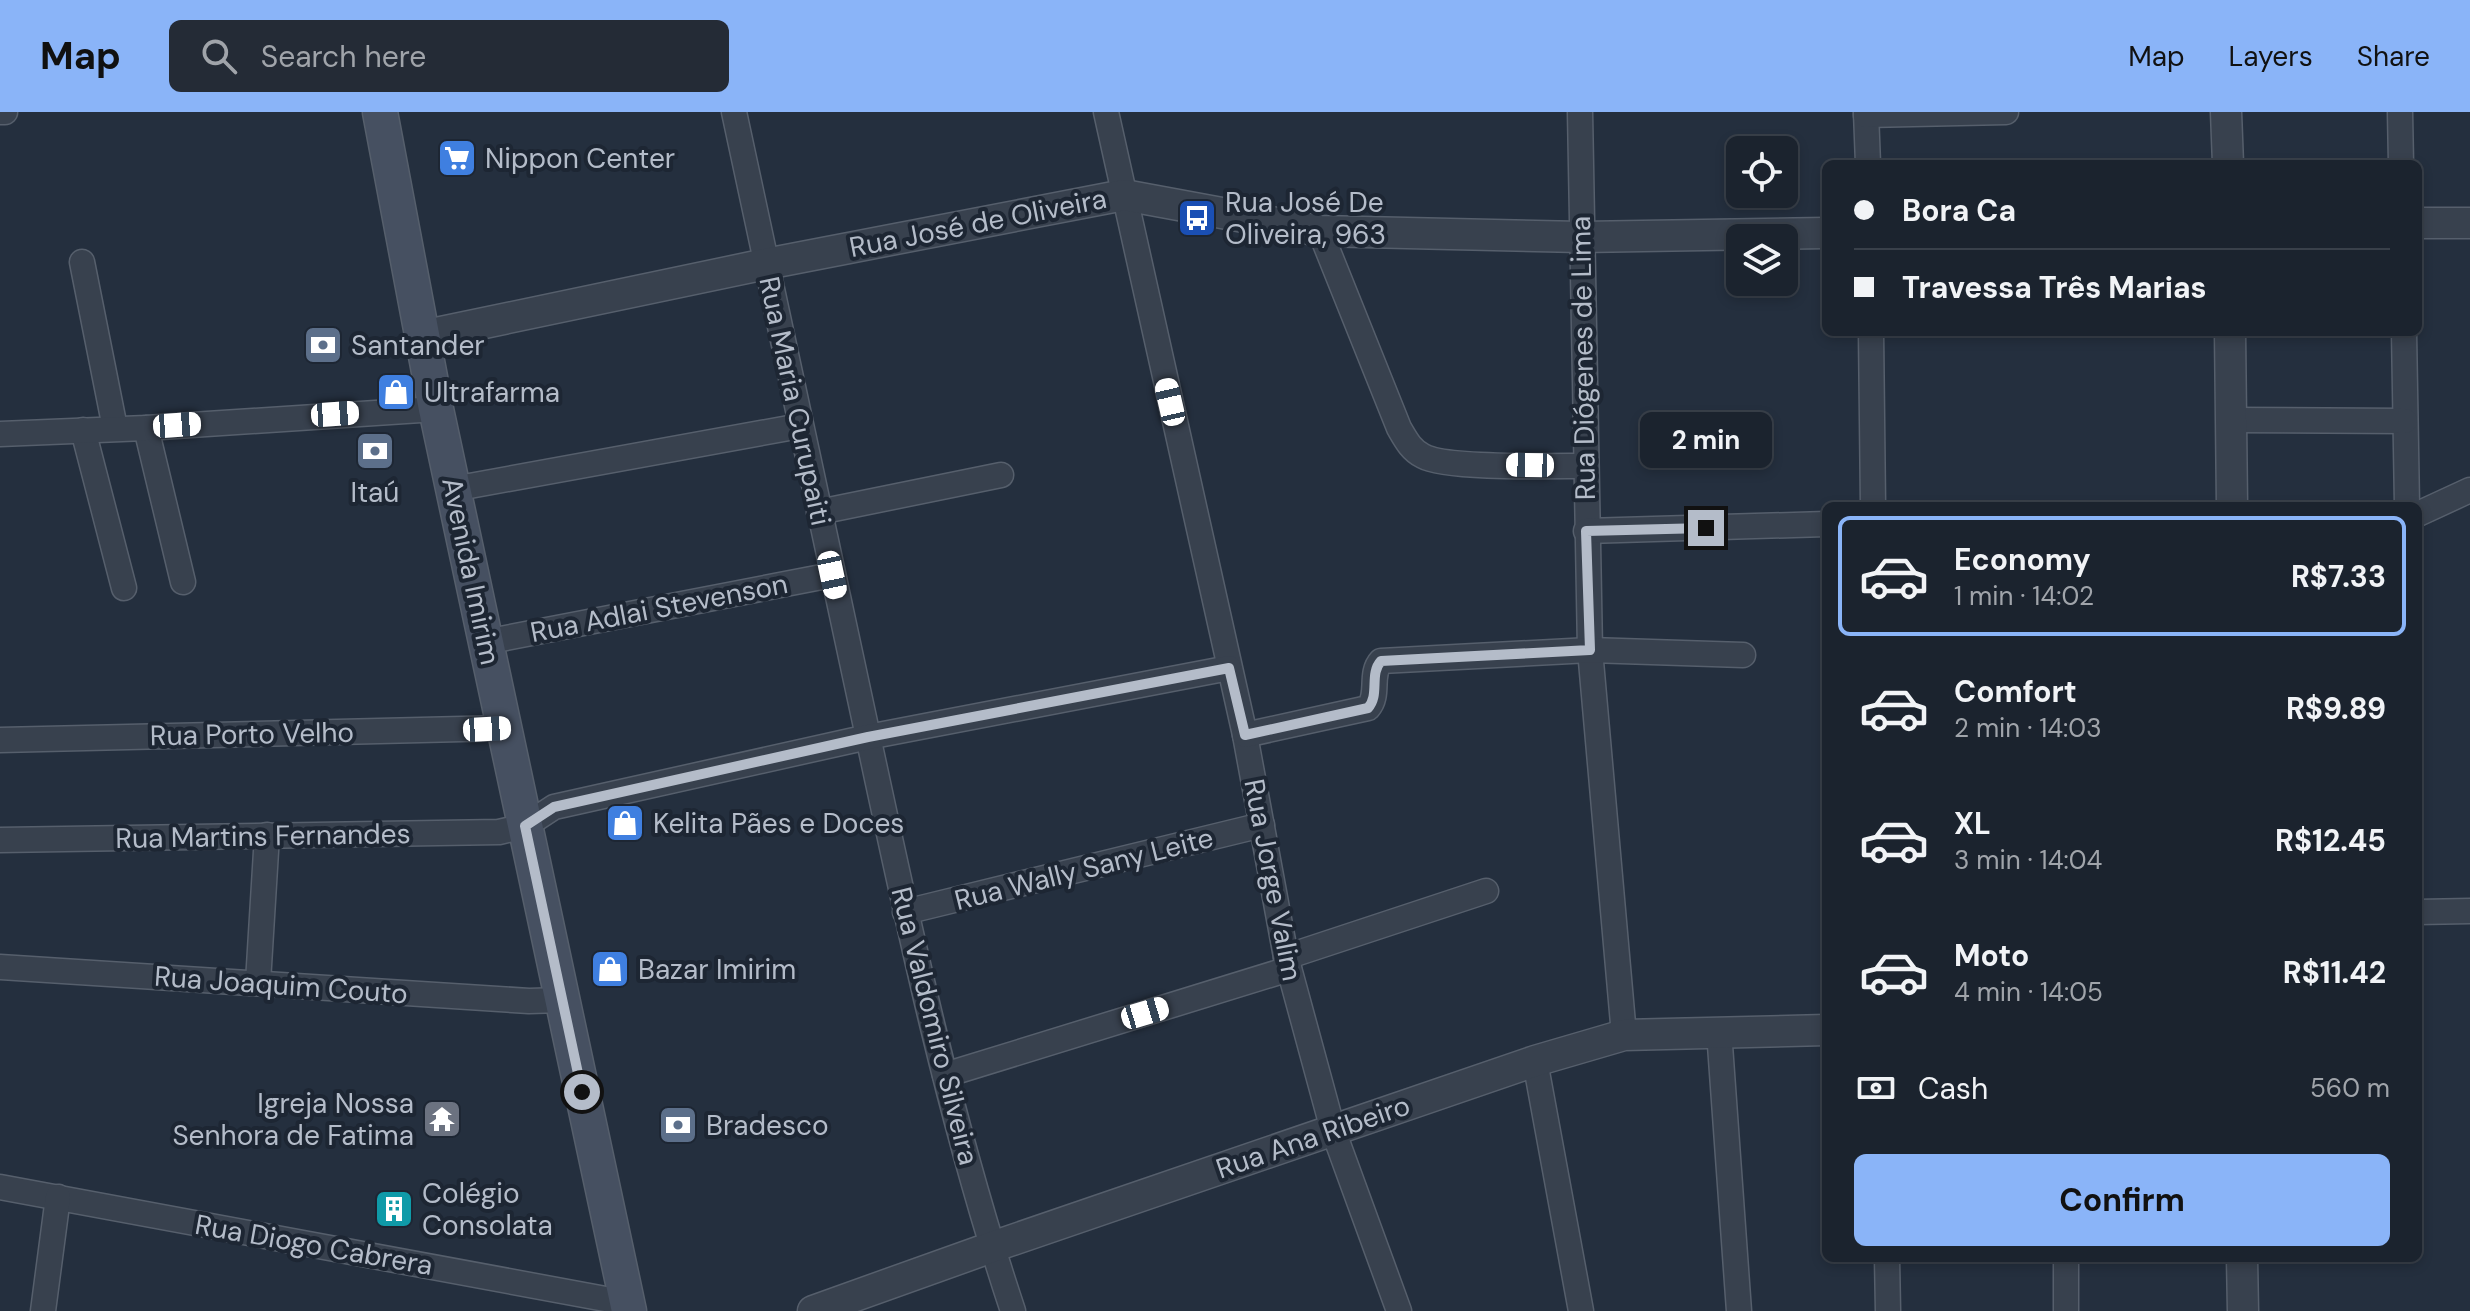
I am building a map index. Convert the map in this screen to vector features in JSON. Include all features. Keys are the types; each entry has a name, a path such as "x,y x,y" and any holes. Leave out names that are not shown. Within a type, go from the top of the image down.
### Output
{"main road":[{"name":"Avenida Imirim","path":"380,112 436,409 628,1307"}],"street":[{"name":"Rua Maria Curupaiti","path":"734,112 868,737"},
{"name":"Rua Jorge Valim","path":"1106,112 1245,735 1287,963 1333,1130 1399,1311"},
{"name":"Rua Diógenes de Lima","path":"1580,112 1590,650 1624,1035"},
{"path":"1868,160 1866,114 2006,112"},
{"path":"2226,112 2228,160"},
{"path":"2400,112 2401,160"},
{"name":"Rua José de Oliveira","path":"422,336 766,264 1124,195 1320,231 1581,237 1822,233"},
{"path":"2422,223 2470,223"},
{"path":"1320,231 1399,428 1410,447 1425,458 1449,463 1585,466"},
{"path":"82,262 115,428"},
{"path":"1871,336 1873,502"},
{"path":"2230,336 2232,502"},
{"path":"2404,336 2407,502"},
{"path":"0,434 436,409"},
{"path":"2231,420 2405,421"},
{"path":"453,489 800,426"},
{"path":"146,428 183,582"},
{"path":"83,430 124,588"},
{"path":"819,512 1001,475"},
{"path":"2422,512 2470,490"},
{"path":"1586,531 1822,524"},
{"name":"Rua Adlai Stevenson","path":"485,642 832,575"},
{"path":"1245,735 1368,708 1374,699 1376,668 1381,661 1590,650 1743,655"},
{"path":"525,826 554,807 868,737 1229,668"},
{"name":"Rua Porto Velho","path":"0,740 504,728"},
{"name":"Rua Valdomiro Silveira","path":"868,737 905,912 945,1075 992,1247 1013,1311"},
{"name":"Rua Wally Sany Leite","path":"905,912 1262,825"},
{"name":"Rua Martins Fernandes","path":"0,840 499,832 525,826"},
{"path":"258,982 267,835"},
{"path":"945,1075 1287,963 1486,891"},
{"path":"2422,912 2470,911"},
{"name":"Rua Joaquim Couto","path":"0,967 529,1001 562,1000"},
{"name":"Rua Ana Ribeiro","path":"813,1311 1535,1061 1624,1035 1822,1030"},
{"path":"1719,1031 1739,1311"},
{"path":"1535,1061 1581,1311"},
{"name":"Rua Diogo Cabrera","path":"0,1187 628,1307"},
{"path":"43,1311 58,1197"},
{"path":"1887,1262 1888,1311"},
{"path":"2066,1262 2066,1311"},
{"path":"2242,1262 2243,1311"}],"place":[{"name":"Nippon Center","path":"457,158"},
{"name":"Rua José De Oliveira, 963","path":"1197,218"},
{"name":"Santander","path":"323,345"},
{"name":"Ultrafarma","path":"396,392"},
{"name":"Itaú","path":"375,451"},
{"name":"Kelita Pães e Doces","path":"625,823"},
{"name":"Bazar Imirim","path":"610,969"},
{"name":"Igreja Nossa Senhora de Fatima","path":"442,1119"},
{"name":"Bradesco","path":"678,1125"},
{"name":"Colégio Consolata","path":"394,1209"}],"route":[{"path":"582,1092 525,826 554,807 868,737 1229,668 1245,735 1368,708 1373,703 1376,668 1381,661 1590,650 1586,531 1706,528"}]}
